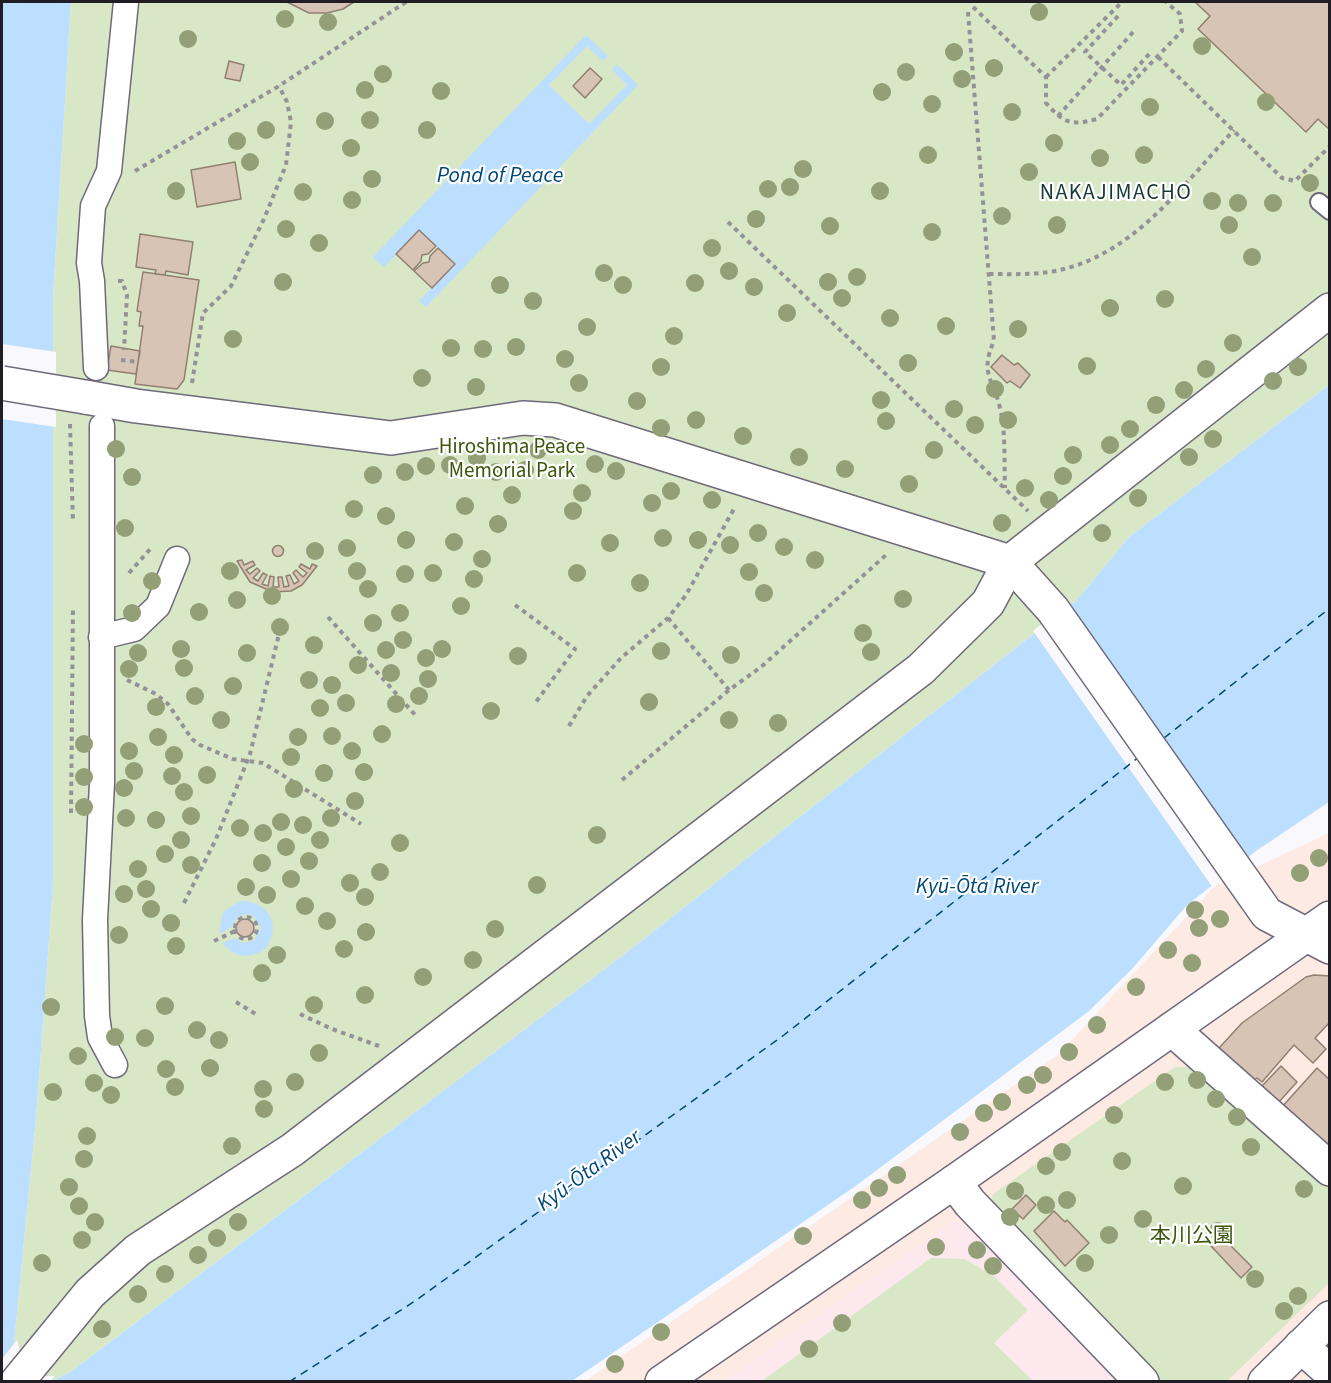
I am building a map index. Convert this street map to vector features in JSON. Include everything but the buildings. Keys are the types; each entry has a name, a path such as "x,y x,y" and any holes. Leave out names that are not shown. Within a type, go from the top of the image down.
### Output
{"street":[{"path":"84,392 92,281 89,263 93,206 109,171 126,2"},
{"path":"17,1382 90,1293 138,1250 292,1150 921,669 988,603 1010,562 1329,310"},
{"path":"2,383 84,392 136,406 391,438 523,418 555,420 1010,562 1053,610 1267,914 1322,933"},
{"path":"102,426 102,783 95,920 97,1016 100,1037 115,1065"},
{"path":"101,637 134,629 158,606 177,559"},
{"path":"662,1382 1172,1029 1322,933"},
{"path":"1172,1029 1329,1169"},
{"path":"954,1182 970,1203 1142,1382"},
{"path":"1265,1382 1329,1318"},
{"path":"1301,1346 1329,1372"}],"path":[{"path":"127,176 279,86 406,2"},
{"path":"1122,2 1046,77 1046,103 1058,116 1078,124 1097,119 1158,57 1182,31 1180,14 1166,2"},
{"path":"973,7 1046,77"},
{"path":"968,12 994,341 988,355 988,381 1000,408 1005,488"},
{"path":"1118,16 1085,52 1121,85 1151,52"},
{"path":"1058,116 1135,30"},
{"path":"1158,57 1282,178 1294,181 1329,146"},
{"path":"191,389 202,313 231,286 264,219 286,165 291,122 287,102 279,86"},
{"path":"989,274 1049,272 1109,252 1138,231 1234,130"},
{"path":"728,222 1030,514"},
{"path":"73,531 84,392"},
{"path":"569,726 587,696 621,658 668,618 703,570 738,502"},
{"path":"622,780 729,690 761,667 891,550"},
{"path":"71,823 73,599"},
{"path":"515,605 575,650 536,702"},
{"path":"328,617 416,716"},
{"path":"668,618 729,690"},
{"path":"184,903 216,840 247,761 279,634"},
{"path":"102,673 117,676 156,694 168,704 192,739 200,745 233,759 264,763 361,824"},
{"path":"243,917 251,918 257,927 255,934 249,939 238,937 235,931 235,923 243,917"},
{"path":"214,941 235,931"},
{"path":"236,1002 259,1016"},
{"path":"300,1014 332,1029 383,1047"}],"shaded area":[{"path":"1329,833 1329,1381 584,1382 1058,1055 1214,887"},
{"path":"952,1222 968,1225 1122,1381 722,1382"}],"green space":[{"name":"Hiroshima Peace Memorial Park","path":"71,2 1329,2 1329,385 1129,537 1077,600 626,953 72,1371 54,1380 25,1379 14,1343 36,1119 53,884 53,297"},
{"name":"本川公園","path":"1175,1067 1193,1067 1329,1188 1329,1283 1227,1381 1155,1381 990,1210 993,1194"},
{"path":"931,1258 965,1259 995,1277 1028,1310 994,1343 1033,1381 762,1381"}],"water":[{"name":"Kyū-Ōta River","path":"2,2 71,2 53,297 53,884 36,1119 14,1343 25,1379 54,1380 72,1371 626,953 1077,600 1129,537 1329,385 1329,802 1256,851 1187,905 1132,969 1089,1011 857,1185 572,1381 2,1382"},
{"name":"Pond of Peace","path":"586,35 608,56 603,61 587,46 549,85 589,124 627,85 612,70 617,64 638,85 426,307 419,301 454,264 419,230 384,267 373,257"},
{"path":"240,901 250,902 265,909 272,923 273,931 266,948 249,956 232,952 222,943 235,938 243,943 255,940 261,928 254,916 246,914 238,916 231,928 219,934 223,912"}],"pier":[{"path":"2,344 56,352 56,427 2,419"},
{"path":"1067,604 1248,861 1213,888 1033,631"},
{"path":"17,1340 27,1376 55,1376 51,1381 2,1381 2,1359"}],"ferry route":[{"path":"1164,738 1330,608"},
{"path":"289,1382 415,1301 784,1035 1139,757"}],"district":[{"name":"NAKAJIMACHO","path":"1116,194"}]}
